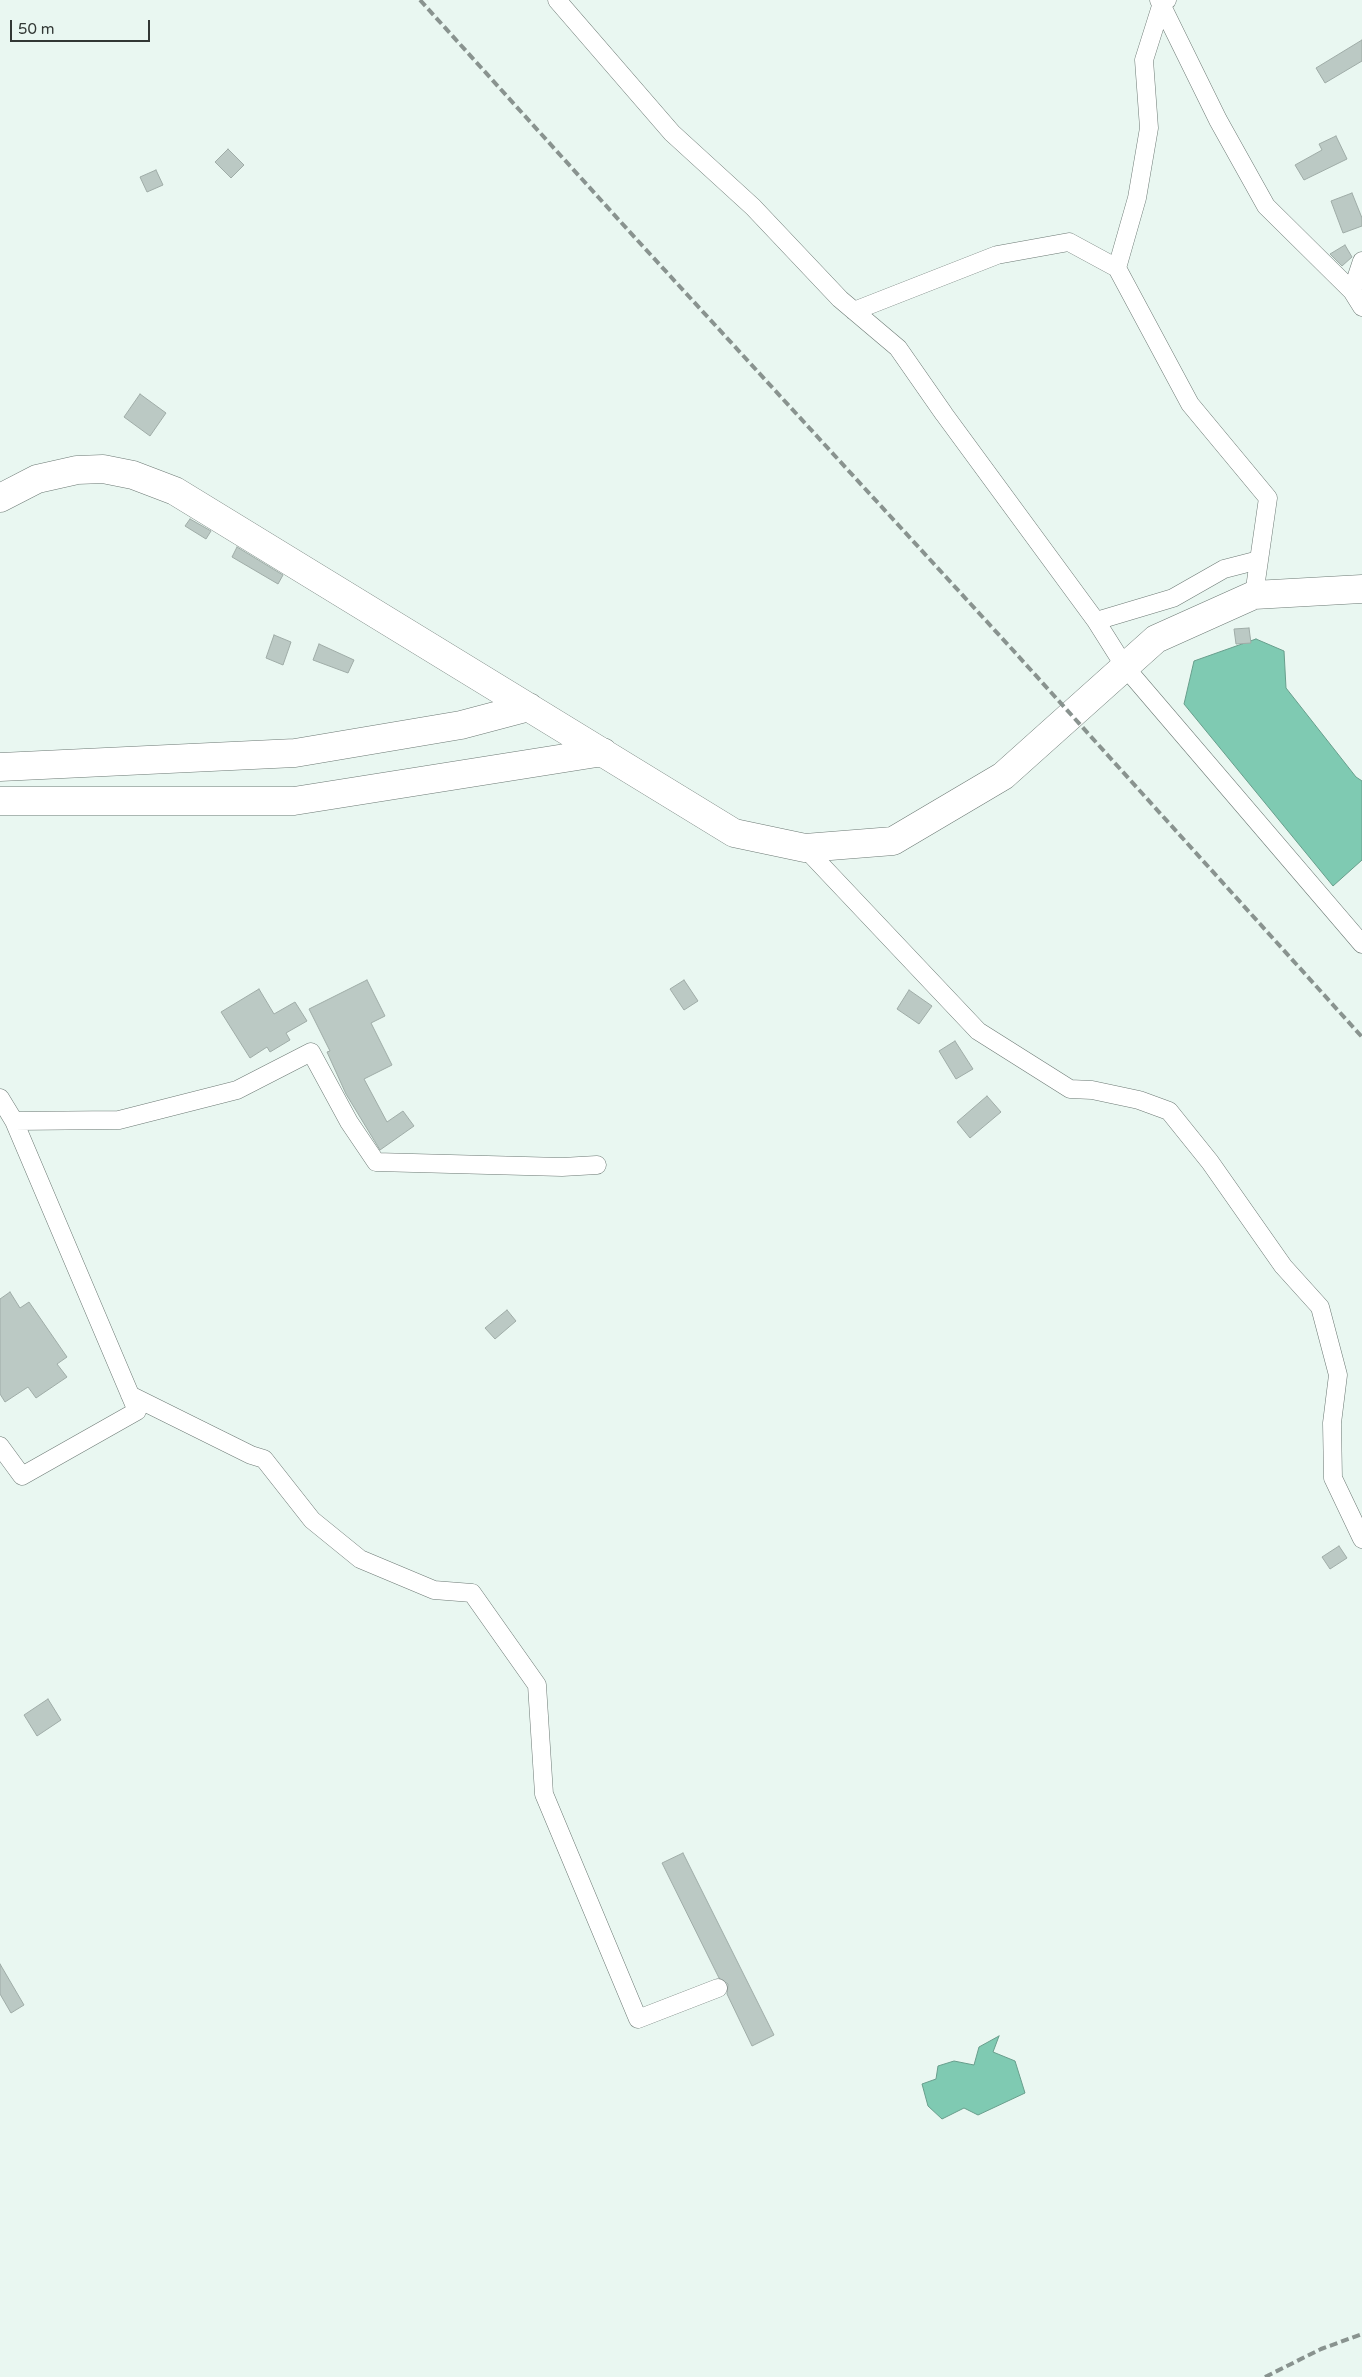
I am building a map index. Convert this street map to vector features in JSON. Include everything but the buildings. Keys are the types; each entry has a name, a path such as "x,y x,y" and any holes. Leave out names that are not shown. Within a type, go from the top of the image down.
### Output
{"main road":[{"path":"0,498 36,479 77,470 103,470 133,475 176,491 734,833 805,848 893,842 1003,776 1156,639 1254,595 1362,589"},
{"path":"0,766 295,753 460,725 529,707"},
{"path":"0,801 294,801 603,752"}],"street":[{"path":"557,0 672,133 753,207 854,311 898,348 944,414 1096,620 1125,667 1362,944"},
{"path":"1117,268 1137,198 1149,128 1144,60 1163,1"},
{"path":"1163,1 1218,120 1266,206 1352,291 1362,307"},
{"path":"854,311 997,255 1069,242 1117,268 1190,404 1268,498 1254,595"},
{"path":"1352,291 1362,261"},
{"path":"1096,620 1173,598 1224,569 1259,560"},
{"path":"805,848 978,1032 1070,1088 1092,1090 1139,1100 1169,1111 1210,1162 1284,1266 1320,1306 1338,1375 1332,1423 1333,1478 1362,1539"},
{"path":"14,1121 119,1120 237,1090 311,1052 349,1122 376,1162 562,1167 597,1165"},
{"path":"0,1098 14,1121 137,1411 22,1476 0,1446"},
{"path":"130,1395 250,1455 264,1458 312,1520 360,1559 434,1590 472,1593 537,1685 544,1794 638,2019 718,1988"}],"shaded area":[{"path":"1256,639 1284,651 1286,688 1356,777 1362,781 1362,860 1333,886 1184,704 1194,661"},
{"path":"999,2036 993,2052 1015,2061 1025,2093 978,2115 964,2108 942,2119 928,2106 922,2084 936,2079 938,2066 954,2061 974,2065 979,2047"}],"railway":[{"path":"420,0 1011,648 1362,1037"},
{"path":"1265,2377 1321,2349 1362,2334"}]}
